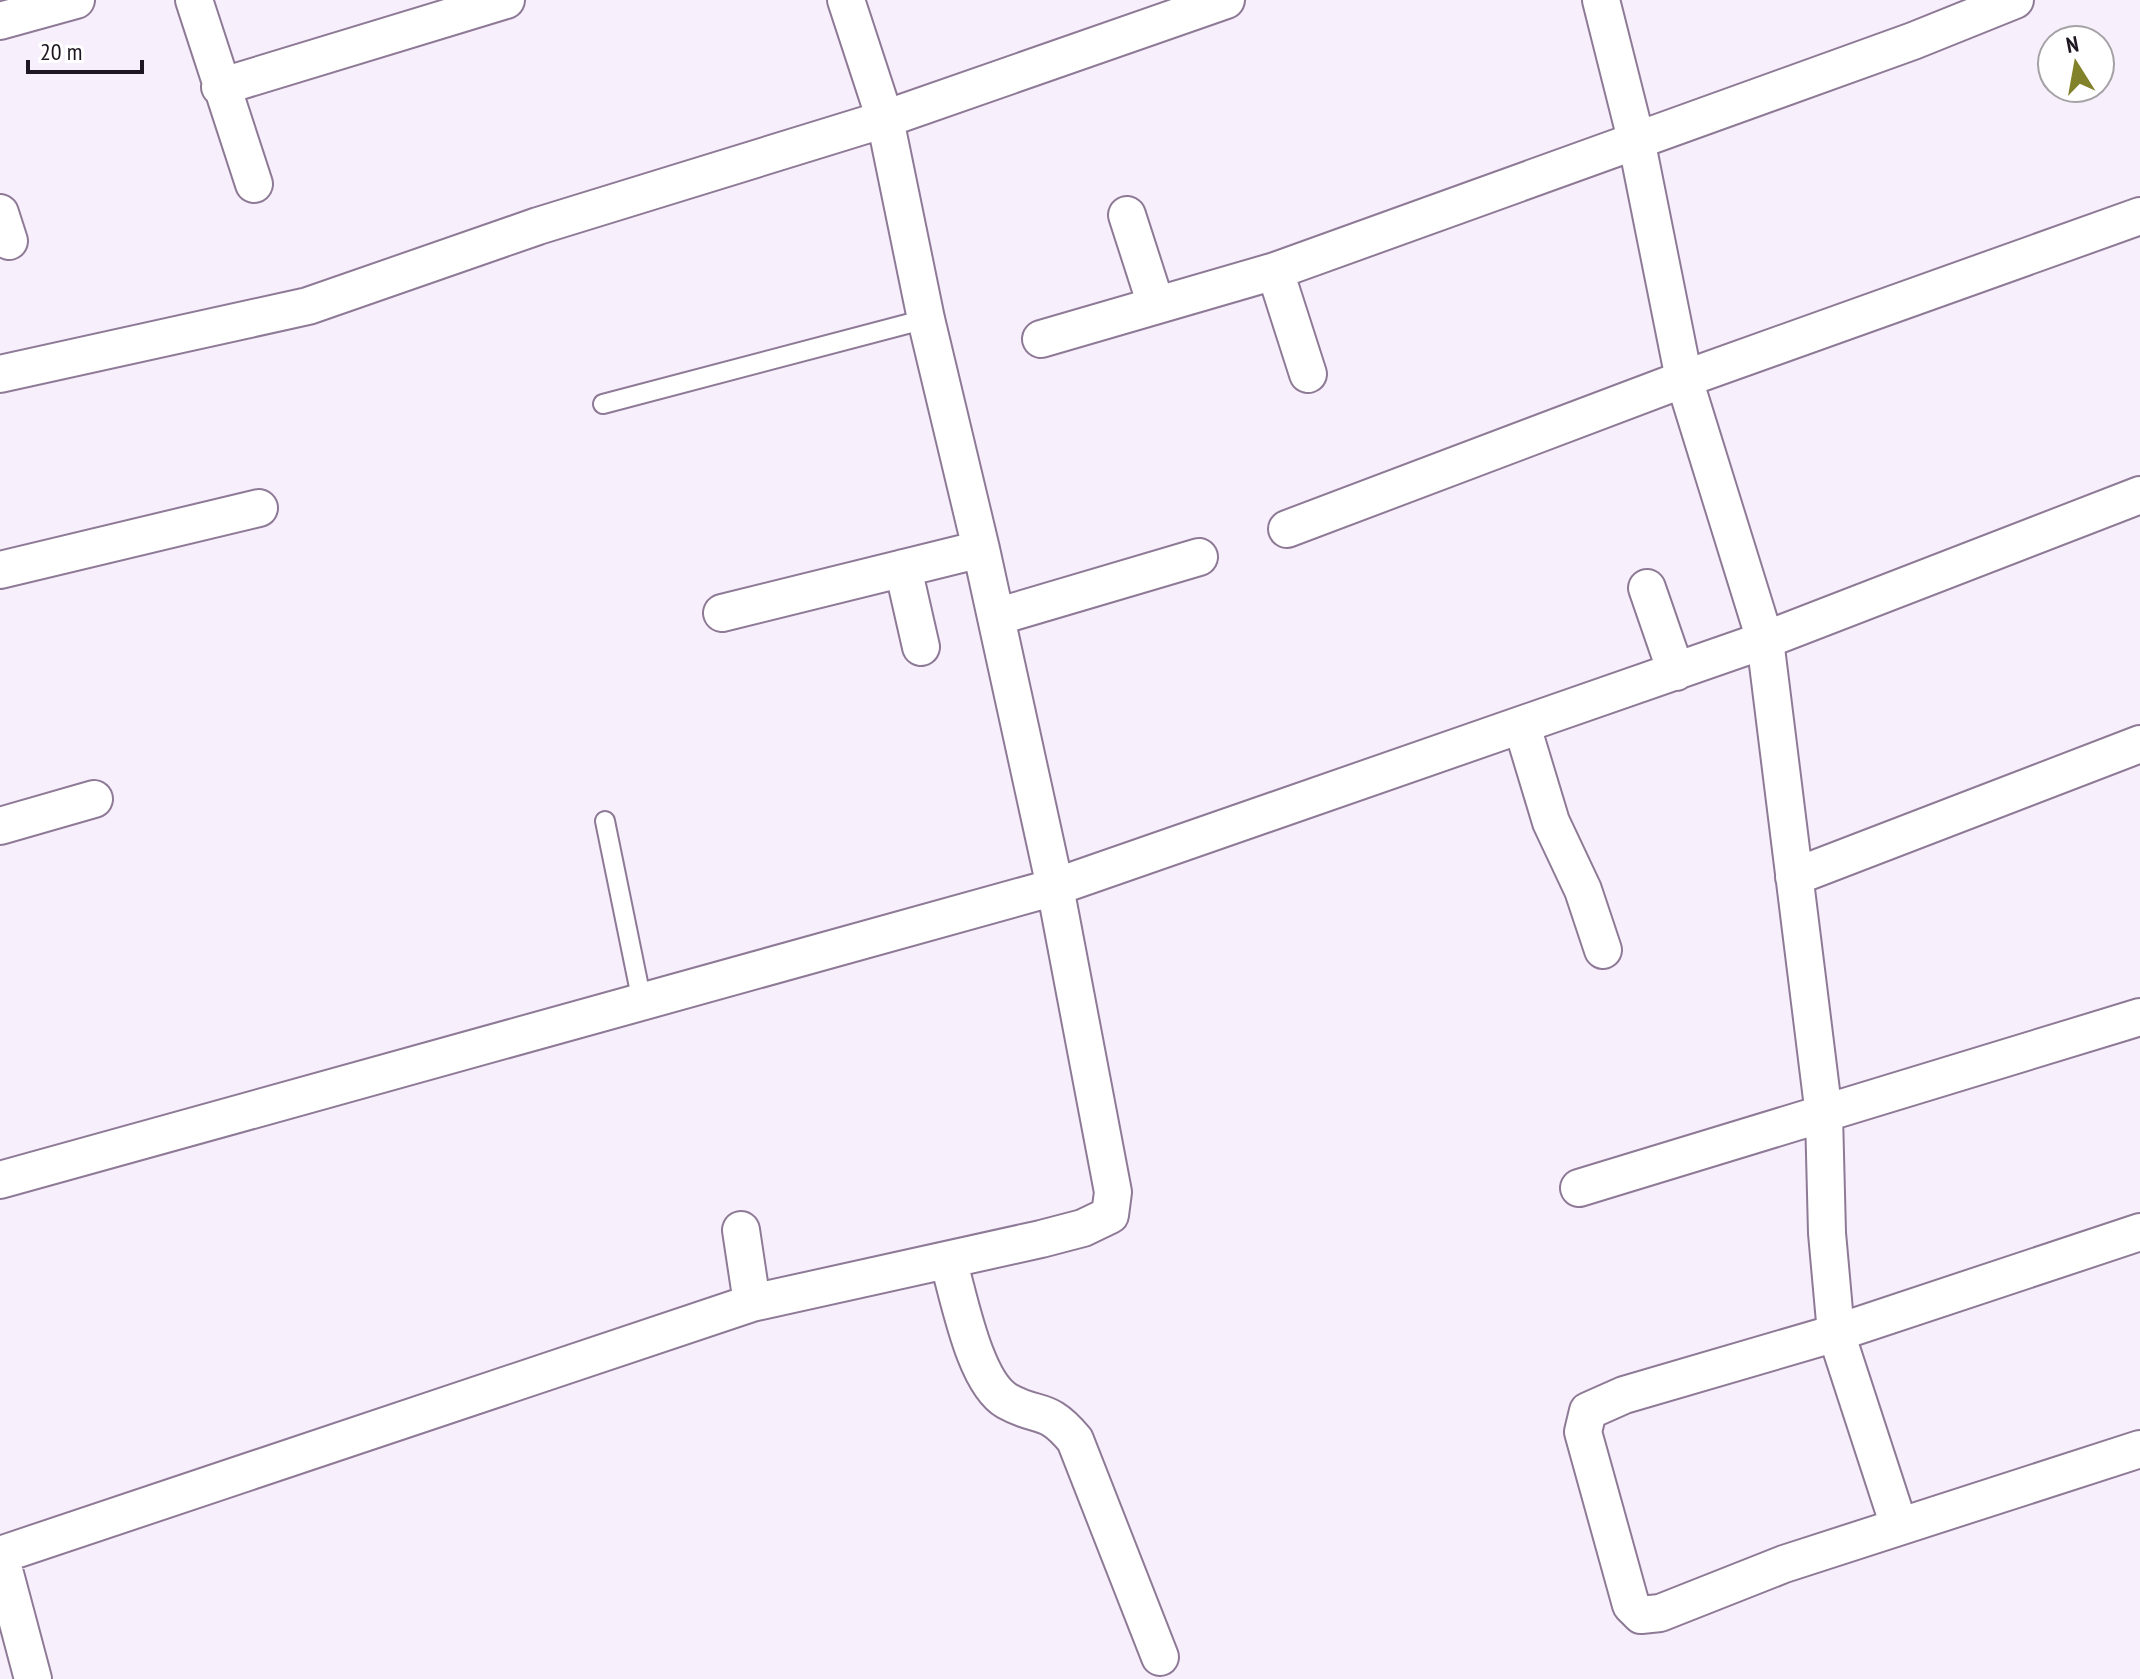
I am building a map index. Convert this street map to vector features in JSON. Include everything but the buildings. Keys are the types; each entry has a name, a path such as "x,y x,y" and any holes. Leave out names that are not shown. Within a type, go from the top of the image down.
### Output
{"street":[{"path":"0,21 76,0"},
{"path":"194,0 254,184"},
{"path":"220,87 506,0"},
{"path":"33,1679 9,1622 0,1555 752,1303 1083,1228 1110,1215 1113,1192 1055,887 981,549 926,319 885,119 846,0"},
{"path":"0,374 308,306 538,226 885,119 1226,0"},
{"path":"1601,0 1636,139 1684,379 1765,640 1824,1115 1827,1233 1836,1333 1899,1526"},
{"path":"1041,339 1275,271 1913,41 2015,0"},
{"path":"1127,215 1156,305"},
{"path":"1287,529 1684,379 2140,216"},
{"path":"1275,271 1308,374"},
{"path":"0,1180 1055,887 1765,640 2140,495"},
{"path":"0,570 259,508"},
{"path":"722,613 981,549"},
{"path":"996,617 1199,557"},
{"path":"903,568 921,647"},
{"path":"1647,588 1676,672"},
{"path":"1522,726 1551,822 1583,890 1603,950"},
{"path":"1794,877 2140,744"},
{"path":"0,826 94,799"},
{"path":"1579,1188 2140,1017"},
{"path":"741,1230 752,1303"},
{"path":"2140,1232 1836,1333 1624,1395 1588,1411 1583,1432 1631,1605 1641,1615 1660,1613 1784,1564 2140,1449"},
{"path":"948,1260 982,1373 1005,1400 1053,1416 1075,1440 1160,1657"}],"lane":[{"path":"603,404 926,319"},
{"path":"605,821 642,1002"}]}
